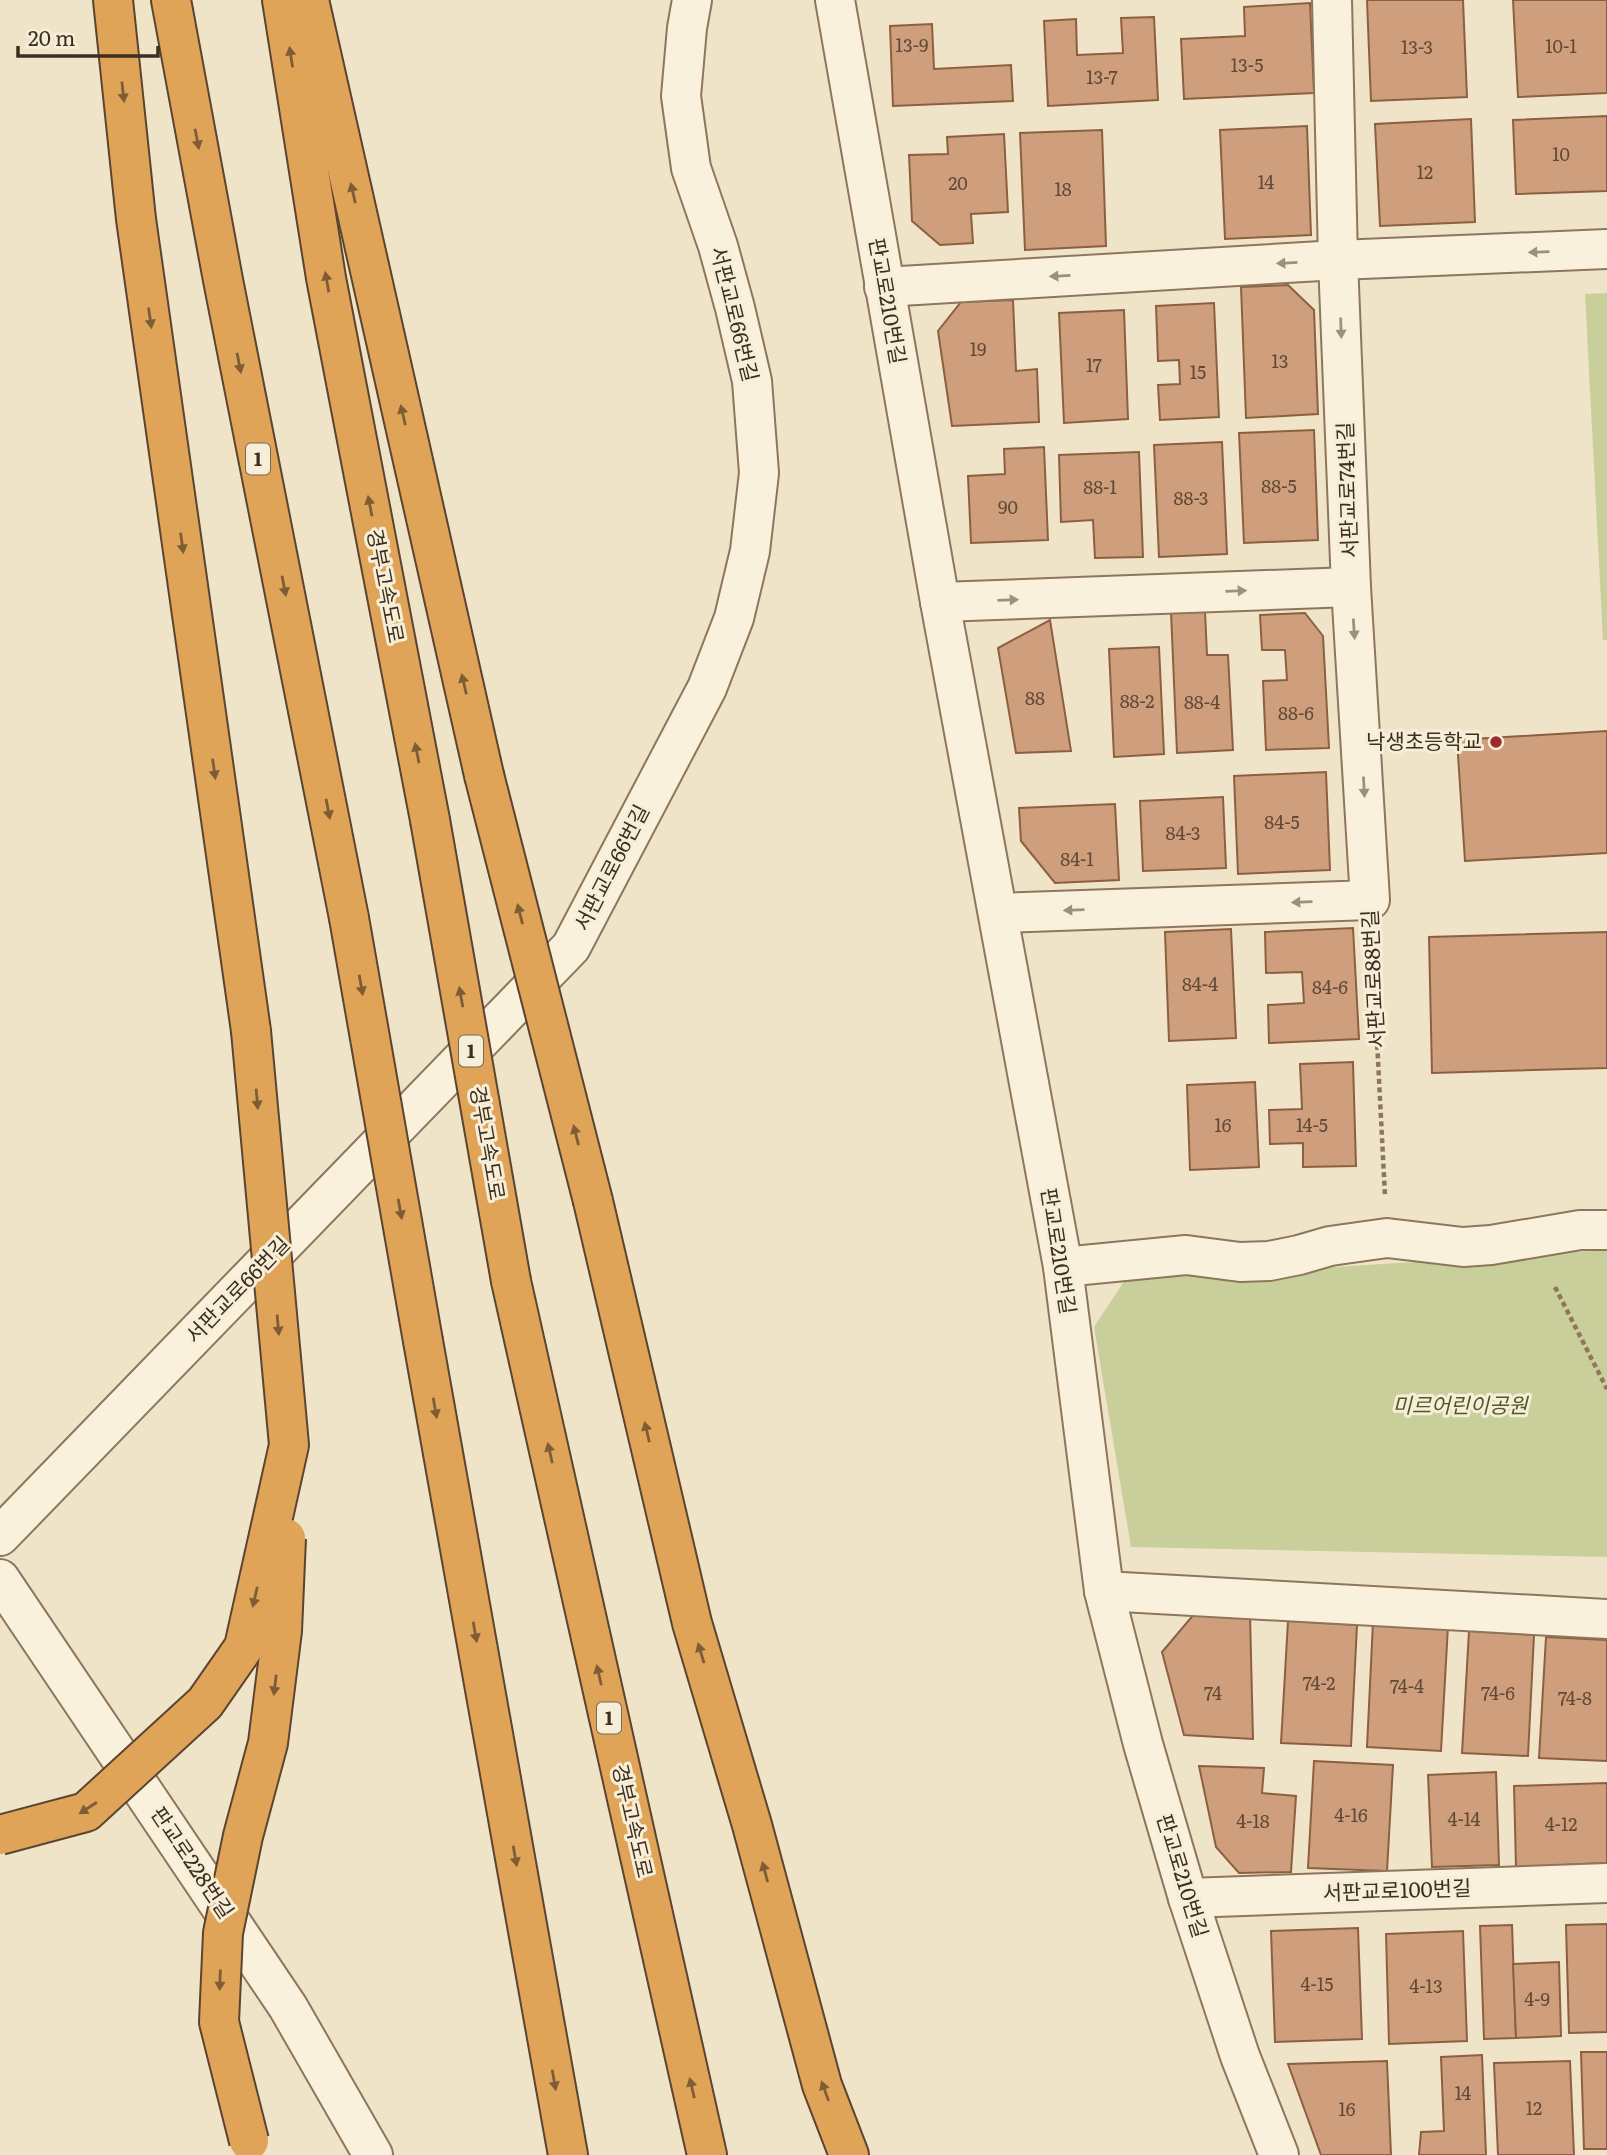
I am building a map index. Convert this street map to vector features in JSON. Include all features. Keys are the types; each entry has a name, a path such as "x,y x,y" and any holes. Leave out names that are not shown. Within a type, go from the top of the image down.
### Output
{"highway":[{"path":"113,0 136,219 251,1031 289,1445 282,1631 268,1743 243,1836 223,1933 219,2022 252,2148"},
{"name":"1","path":"171,0 349,918 568,2155"},
{"name":"경부고속도로","path":"282,0 326,278 430,820 511,1281 707,2155"},
{"path":"309,0 484,775 593,1201 692,1623 752,1825 822,2085 849,2155"},
{"path":"0,1835 86,1812 205,1703 244,1647 289,1445"}],"street":[{"name":"서판교로66번길","path":"0,1536 571,947 707,688 734,618 750,551 759,473 752,381 718,246 691,168 681,96 692,0"},
{"path":"835,0 846,0"},
{"name":"판교로210번길","path":"835,0 940,603 1063,1267 1104,1591 1143,1744 1188,1898 1240,2056 1279,2155"},
{"name":"서판교로74번길","path":"1332,0 1338,260 1360,719"},
{"path":"884,286 1338,260 1607,249"},
{"path":"940,603 1352,587"},
{"name":"서판교로88번길","path":"1360,719 1370,900"},
{"path":"998,913 1370,900"},
{"path":"1063,1267 1186,1255 1240,1262 1269,1261 1330,1246 1387,1238 1463,1247 1580,1230 1607,1230"},
{"name":"판교로228번길","path":"0,1578 288,2007 373,2155"},
{"path":"1104,1591 1607,1619"},
{"name":"서판교로100번길","path":"1188,1898 1607,1883"}],"path":[{"name":"서판교로88번길","path":"1370,900 1387,1238"},
{"path":"1555,1287 1607,1389"}],"green space":[{"path":"1607,293 1607,640 1603,640 1585,294"},
{"name":"미르어린이공원","path":"1607,1250 1607,1557 1131,1547 1094,1327 1125,1280"}],"building":[{"path":"1367,0 1463,0 1467,97 1371,101"},
{"path":"1513,0 1607,0 1607,93 1518,97"},
{"path":"1310,3 1314,93 1184,99 1181,39 1245,36 1244,7"},
{"path":"1154,17 1158,100 1048,106 1044,21 1076,19 1077,55 1123,53 1121,18"},
{"path":"932,24 934,69 1011,65 1013,101 893,106 890,26"},
{"path":"1607,116 1607,191 1516,194 1513,120"},
{"path":"1471,119 1475,222 1380,226 1375,124"},
{"path":"1307,126 1311,235 1225,239 1220,130"},
{"path":"1102,130 1106,246 1025,250 1020,133"},
{"path":"1004,134 1008,212 971,214 973,243 940,245 912,221 909,155 948,154 947,137"},
{"path":"1288,285 1314,310 1318,414 1246,418 1241,287"},
{"path":"1013,300 1016,371 1037,369 1039,422 952,426 938,331 961,302"},
{"path":"1214,303 1219,417 1160,420 1158,385 1180,384 1179,360 1158,361 1156,306"},
{"path":"1124,310 1128,419 1064,423 1059,313"},
{"path":"1314,430 1318,540 1244,543 1239,433"},
{"path":"1222,442 1227,554 1159,557 1154,445"},
{"path":"1044,447 1048,540 971,543 968,476 1005,474 1004,449"},
{"path":"1139,452 1143,557 1095,558 1093,520 1061,522 1059,455"},
{"path":"1205,611 1207,655 1228,655 1233,750 1177,753 1171,612"},
{"path":"1305,613 1323,636 1329,748 1266,750 1263,681 1287,680 1285,650 1262,650 1260,615"},
{"path":"1050,620 1071,751 1016,753 998,648"},
{"path":"1159,647 1164,754 1114,757 1109,649"},
{"path":"1607,731 1607,853 1465,861 1457,740"},
{"path":"1326,772 1330,870 1238,874 1234,776"},
{"path":"1223,797 1226,868 1143,871 1140,801"},
{"path":"1115,804 1119,880 1055,883 1021,841 1019,808"},
{"path":"1353,928 1359,1039 1269,1043 1268,1005 1304,1003 1302,972 1266,973 1265,932"},
{"path":"1231,929 1236,1038 1169,1041 1165,932"},
{"path":"1607,932 1607,1068 1432,1073 1429,937"},
{"path":"1353,1062 1356,1166 1303,1167 1303,1143 1270,1144 1269,1110 1302,1109 1300,1064"},
{"path":"1255,1082 1259,1167 1190,1170 1187,1085"},
{"path":"1195,1613 1250,1615 1253,1739 1184,1735 1162,1652"},
{"path":"1288,1621 1357,1625 1351,1746 1281,1743"},
{"path":"1373,1622 1448,1626 1441,1751 1367,1747"},
{"path":"1469,1631 1534,1635 1528,1756 1462,1753"},
{"path":"1546,1637 1607,1640 1607,1761 1539,1758"},
{"path":"1314,1761 1393,1765 1387,1871 1308,1868"},
{"path":"1199,1766 1264,1768 1262,1793 1296,1796 1291,1872 1239,1873 1216,1847"},
{"path":"1496,1772 1499,1865 1432,1867 1428,1775"},
{"path":"1607,1783 1607,1863 1516,1867 1514,1786"},
{"path":"1607,1924 1607,2032 1569,2033 1566,1925"},
{"path":"1512,1925 1516,2038 1484,2039 1480,1926"},
{"path":"1358,1928 1362,2039 1275,2042 1271,1931"},
{"path":"1463,1931 1467,2041 1389,2044 1386,1934"},
{"path":"1559,1962 1561,2036 1516,2038 1513,1964"},
{"path":"1581,2052 1607,2052 1607,2149 1584,2149"},
{"path":"1482,2055 1486,2155 1419,2155 1421,2132 1444,2131 1441,2057"},
{"path":"1387,2061 1391,2155 1321,2155 1288,2064"},
{"path":"1570,2061 1574,2155 1498,2155 1494,2063"}],"place":[{"name":"낙생초등학교","path":"1496,742"}]}
